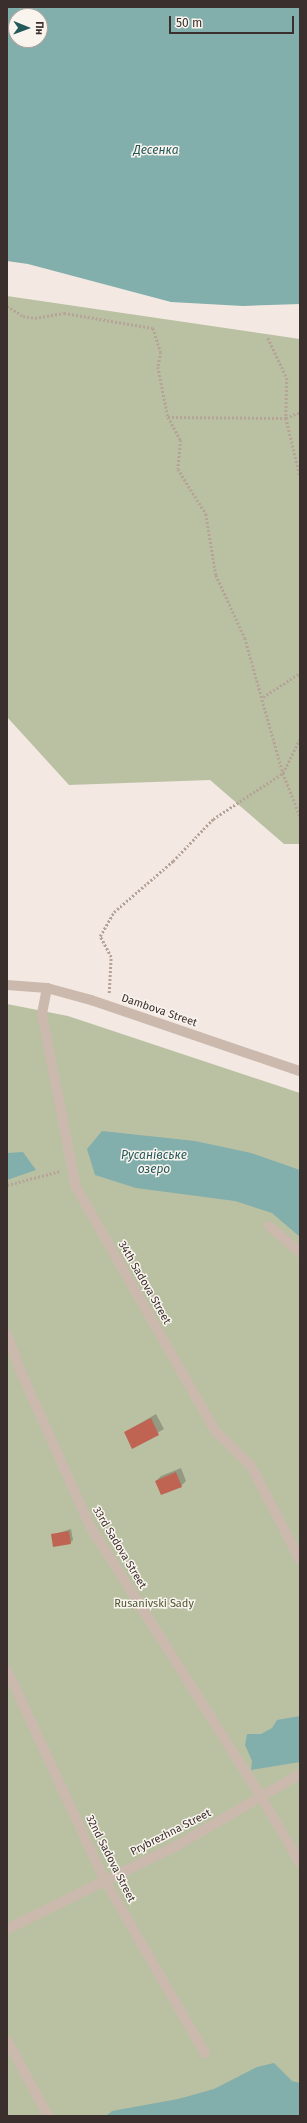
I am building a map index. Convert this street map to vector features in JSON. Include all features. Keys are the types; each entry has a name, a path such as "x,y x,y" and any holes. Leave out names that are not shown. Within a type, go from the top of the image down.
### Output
{"street":[{"name":"Dambova Street","path":"7,985 47,988 107,1006 300,1071"},
{"name":"34th Sadova Street","path":"47,988 42,1014 49,1040 70,1168 76,1187 215,1431 251,1466 300,1560"},
{"path":"269,1226 300,1252"},
{"name":"33rd Sadova Street","path":"7,1334 20,1370 90,1526 262,1798 300,1863"},
{"name":"32nd Sadova Street","path":"7,1670 104,1879 204,2053"},
{"name":"Prybrezhna Street","path":"7,1929 104,1879 178,1845 262,1798 300,1774"},
{"path":"7,2040 48,2116"}],"path":[{"path":"7,306 23,316 35,318 64,313 153,328 161,352 158,367 168,417 181,440 178,469 206,514 216,575 245,638 263,697 283,773 300,816"},
{"path":"268,338 287,378 286,418 300,476"},
{"path":"168,417 286,418 300,412"},
{"path":"263,697 300,673"},
{"path":"107,1006 111,974 110,957 100,936 114,912 174,861 213,819 283,773 300,738"},
{"path":"7,1185 70,1168"}],"green space":[{"path":"7,296 300,339 300,844 284,844 210,780 69,785 7,717"},
{"name":"Rusanivski Sady","path":"7,1004 68,1016 300,1093 300,2116 7,2116"}],"water":[{"name":"Десенка","path":"7,7 300,7 300,304 243,306 171,302 28,264 7,261"},
{"name":"Русанівське озеро","path":"102,1131 195,1141 251,1153 300,1170 300,1237 272,1213 235,1201 136,1188 95,1175 87,1149"},
{"path":"23,1152 36,1170 7,1180 7,1153"},
{"path":"300,1716 300,1762 251,1770 252,1761 245,1745 247,1734 261,1734 272,1728 277,1720"},
{"path":"274,2063 292,2081 300,2083 300,2116 106,2116 112,2111 178,2099 214,2089 257,2067"}],"building":[{"path":"151,1418 159,1435 132,1449 124,1432"},
{"path":"176,1472 182,1487 161,1495 155,1481"},
{"path":"69,1531 71,1544 53,1547 51,1534"}]}
